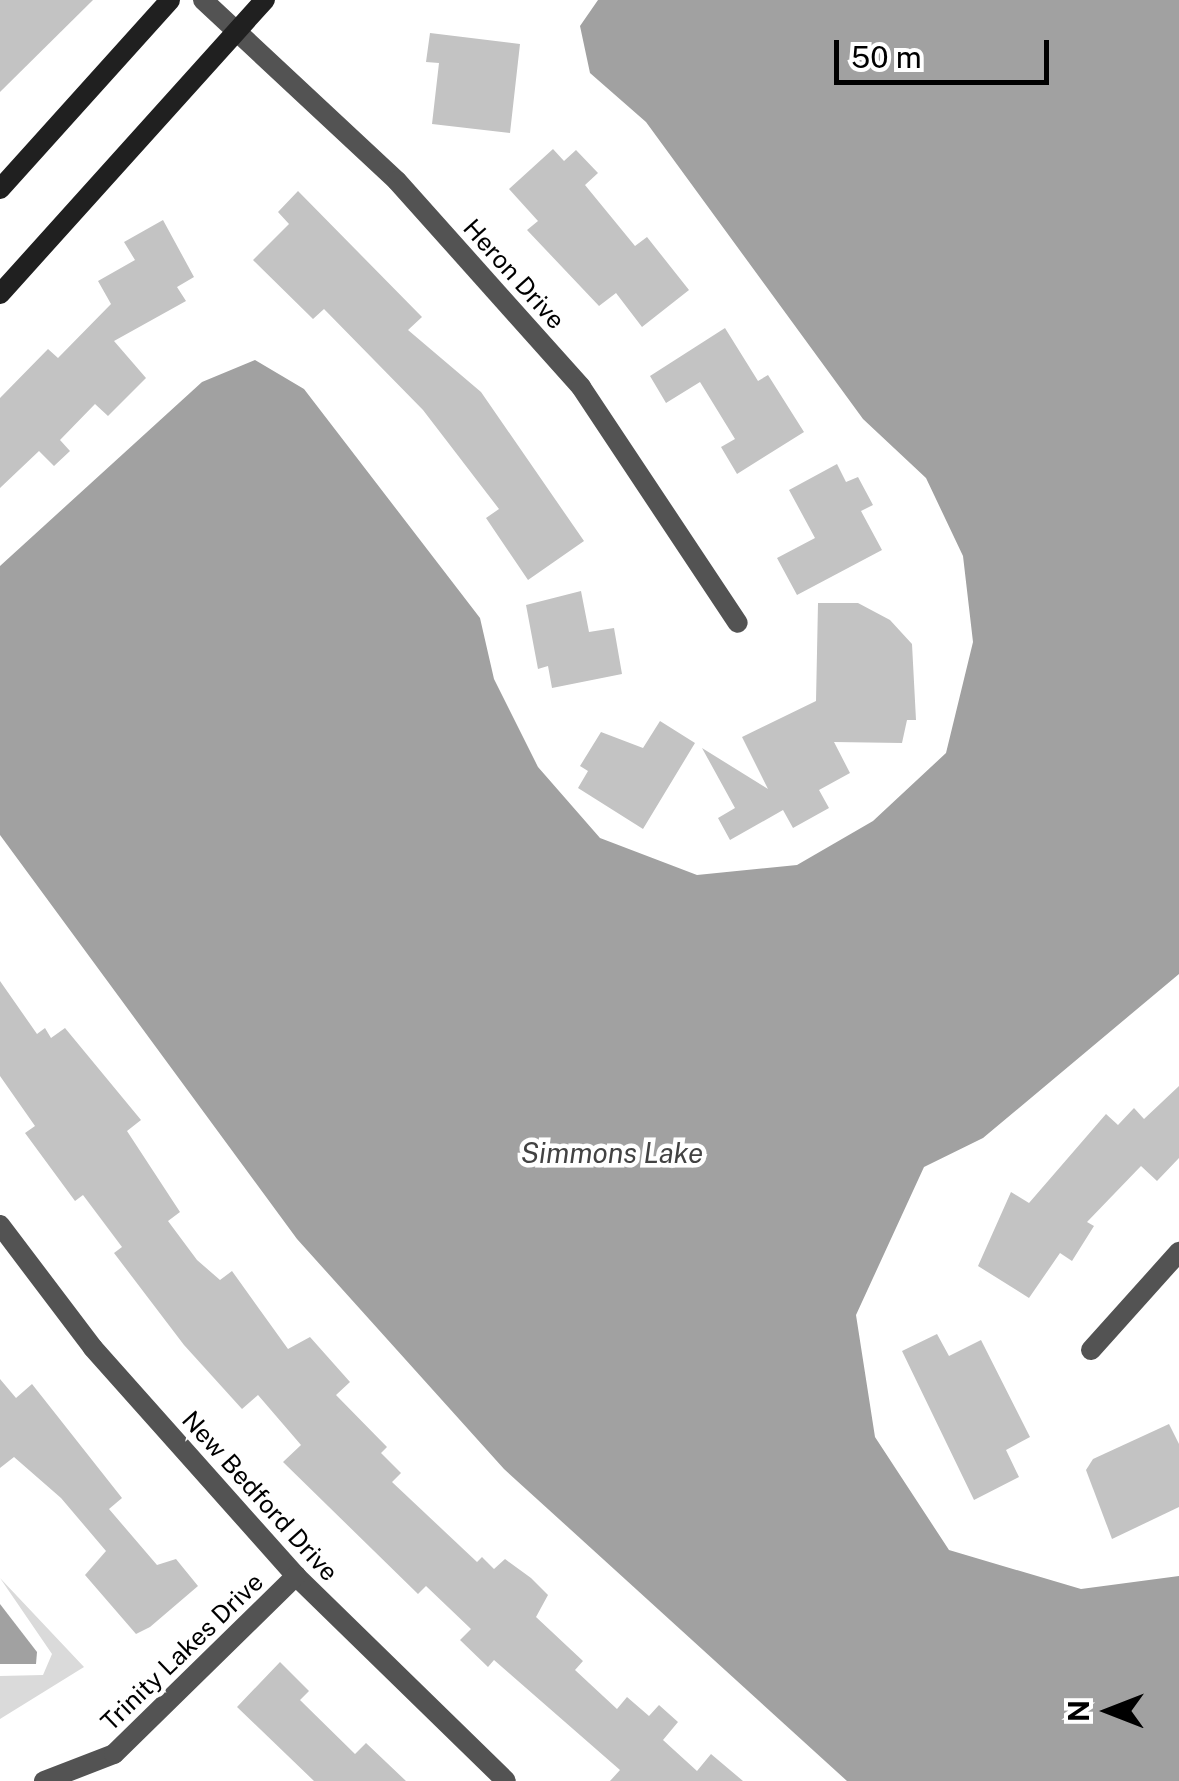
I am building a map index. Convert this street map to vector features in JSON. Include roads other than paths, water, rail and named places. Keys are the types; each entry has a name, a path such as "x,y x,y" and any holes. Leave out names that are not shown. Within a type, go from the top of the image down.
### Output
{"street":[{"path":"0,189 170,0"},
{"name":"Heron Drive","path":"203,0 397,180 580,386 738,622"},
{"path":"0,294 265,0"},
{"name":"New Bedford Drive","path":"0,1226 92,1348 296,1576 506,1781"},
{"path":"1090,1350 1179,1252"},
{"name":"Trinity Lakes Drive","path":"44,1781 114,1754 296,1576"}],"water":[{"name":"Simmons Lake","path":"598,0 1179,0 1179,974 983,1138 924,1167 856,1315 875,1437 949,1550 1081,1589 1179,1576 1179,1781 847,1781 504,1469 297,1239 0,835 0,566 202,382 255,360 304,389 480,618 494,679 538,767 600,838 697,875 797,865 873,821 946,753 973,642 963,556 926,478 863,419 646,122 590,73 580,26"},
{"path":"0,1604 37,1652 36,1664 0,1664"}]}
